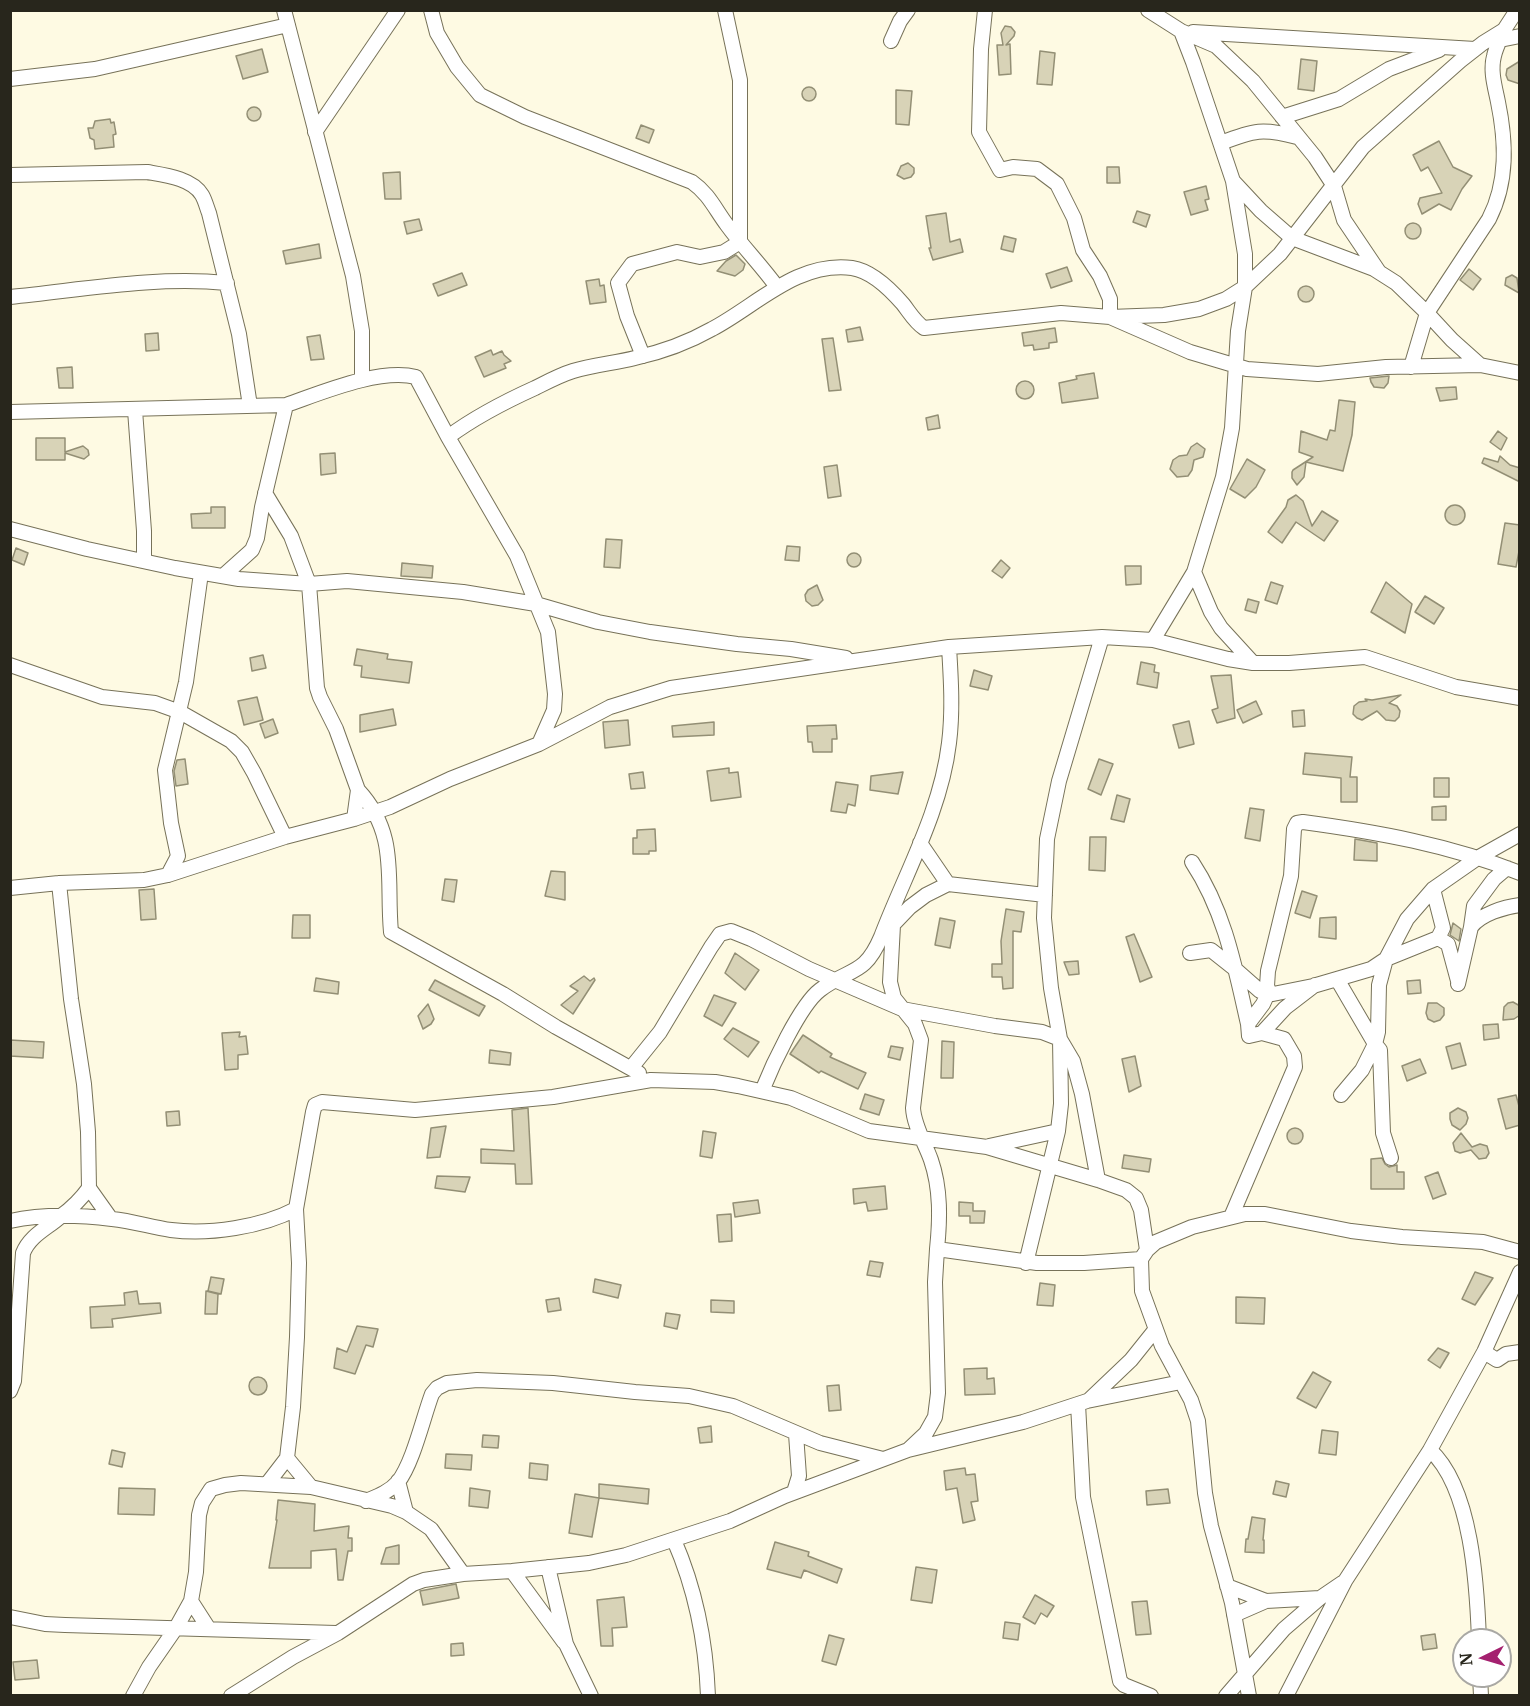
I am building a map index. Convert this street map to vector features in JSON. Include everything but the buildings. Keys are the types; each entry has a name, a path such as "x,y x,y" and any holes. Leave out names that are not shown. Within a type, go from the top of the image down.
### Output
{"street":[{"path":"284,10 353,276 362,331 362,380"},
{"path":"315,132 398,10"},
{"path":"431,10 437,33 456,67 480,95 525,117 692,182 712,200 726,224 777,287"},
{"path":"725,10 740,80 740,242"},
{"path":"891,41 908,10"},
{"path":"985,10 979,132 1000,170 1037,169 1057,184 1074,218 1083,250 1100,276 1110,299 1110,317"},
{"path":"1148,10 1177,29 1216,46 1252,81 1315,157 1334,186 1344,220 1379,272"},
{"path":"1153,640 1194,572 1226,461 1234,402 1238,331 1245,287 1245,254 1233,181 1221,143 1177,29 1174,10"},
{"path":"1411,367 1427,313 1496,206 1504,162 1502,130 1493,80 1493,57 1502,35 1517,10"},
{"path":"10,79 95,69 288,25"},
{"path":"1177,29 1475,50"},
{"path":"447,437 493,408 573,371 643,356 686,342 713,329 777,287 819,270 853,268 877,279 901,302 918,324 924,327 1061,313 1110,317 1164,315 1199,309 1226,299 1245,287 1280,254 1364,147 1426,90 1475,50 1502,35 1520,36"},
{"path":"1282,117 1339,99 1389,69 1425,54 1449,48"},
{"path":"1221,143 1250,131 1276,132 1297,137"},
{"path":"10,175 147,172 167,175 192,185 202,195 209,213 239,334 250,406"},
{"path":"1233,181 1261,211 1292,238 1379,272 1396,283 1480,365"},
{"path":"643,356 627,316 618,283 632,264 677,252 700,256 724,252 740,242"},
{"path":"10,297 134,283 177,281 227,283"},
{"path":"1110,317 1190,352 1236,367 1279,373 1318,374 1386,367 1480,365 1520,373"},
{"path":"10,412 286,405 362,380 399,375 416,377 447,437 517,556 548,632 555,694 554,710 539,744"},
{"path":"223,576 252,550 257,538 286,405"},
{"path":"135,410 144,561"},
{"path":"265,493 291,536 309,584 317,688 320,698 346,754 358,790 375,813 383,831 389,856 391,932 651,1080"},
{"path":"10,529 201,573 264,582 309,584 347,580 463,592 536,604 598,622 650,632 791,649 860,661"},
{"path":"1194,572 1211,612 1221,627 1253,663"},
{"path":"168,874 178,856 171,823 165,770 180,712 195,625 201,573"},
{"path":"1026,1263 1058,1131 1061,1104 1060,1039 1051,988 1044,918 1045,864 1051,812 1074,726 1102,637"},
{"path":"10,888 59,883 144,880 285,837 375,813 450,779 539,744 610,707 671,688 949,647 1102,637 1153,640 1253,663 1289,663 1365,657 1456,687 1520,699"},
{"path":"762,1091 774,1063 811,999 820,990 864,966 875,952 938,793 949,744 951,715 949,647"},
{"path":"10,665 102,697 154,703 180,712 231,741 242,752 285,837"},
{"path":"354,819 358,790"},
{"path":"1248,1024 1263,1004 1269,991 1268,971 1291,876 1294,829 1297,823 1360,830 1479,857 1513,870"},
{"path":"1341,1095 1362,1070 1375,1044 1378,1032 1379,985 1386,959 1407,919 1433,889 1479,857 1520,834"},
{"path":"920,843 948,884"},
{"path":"1192,862 1206,884 1224,926 1250,1036 1262,1033 1284,1039 1294,1056 1295,1067 1231,1217"},
{"path":"1438,938 1448,944 1458,984 1474,906 1494,879 1513,870"},
{"path":"59,883 71,999 84,1084 89,1188 111,1219"},
{"path":"881,937 918,901 948,884 1046,895"},
{"path":"1190,953 1210,950 1260,991 1281,994 1371,969 1386,959 1438,938 1443,928 1433,889"},
{"path":"1471,927 1476,920 1508,907 1520,905"},
{"path":"893,925 890,982 894,998 915,1024 921,1040 912,1107 913,1117 933,1164 940,1219 935,1282 938,1393 935,1418 926,1433 908,1450"},
{"path":"632,1068 660,1032 711,947 720,934 726,931 751,939 836,981 902,1009 1042,1032 1060,1039 1073,1061 1082,1094 1098,1179"},
{"path":"1337,979 1380,1050 1383,1133 1391,1158"},
{"path":"1262,1033 1285,1008 1315,985"},
{"path":"267,1485 287,1458 297,1338 299,1263 296,1209 315,1105 322,1102 415,1110 553,1097 651,1080 715,1082 762,1091 791,1098 869,1131 987,1147 1098,1179 1126,1190 1136,1198 1141,1210 1144,1254 1142,1292 1155,1330 1191,1400 1198,1422 1205,1493 1211,1526 1234,1616 1249,1695"},
{"path":"987,1147 1058,1131"},
{"path":"10,1391 14,1381 22,1253 25,1246 37,1234 61,1217 79,1201 89,1188"},
{"path":"10,1221 61,1217 111,1219 172,1230 211,1230 259,1223 278,1218 296,1209"},
{"path":"937,1249 1026,1263 1084,1263 1144,1254 1156,1242 1192,1227 1231,1217 1265,1214 1382,1235 1483,1242 1520,1252"},
{"path":"1286,1695 1345,1581 1430,1450 1484,1352 1520,1272"},
{"path":"1151,1695 1124,1686 1120,1681 1083,1497 1082,1403 1131,1360 1155,1330"},
{"path":"1484,1352 1497,1360 1506,1354 1520,1352"},
{"path":"366,1500 388,1491 398,1481 407,1465 432,1394 437,1388 460,1381 553,1383 689,1396 733,1406 796,1434 849,1452 885,1459"},
{"path":"231,1695 338,1633 413,1584 424,1580 463,1574 512,1572 589,1563 626,1555 730,1521 794,1492 908,1450 1023,1422 1082,1403 1182,1382"},
{"path":"794,1492 799,1476 796,1434"},
{"path":"1430,1450 1440,1459 1452,1477 1466,1525 1474,1563 1478,1628"},
{"path":"287,1458 311,1487"},
{"path":"398,1481 406,1512"},
{"path":"133,1695 191,1601 196,1572 199,1515 202,1503 211,1489 225,1485 311,1487 392,1506 406,1512 431,1529 463,1574"},
{"path":"674,1540 696,1607 708,1695"},
{"path":"548,1567 566,1644"},
{"path":"512,1572 566,1644 591,1695"},
{"path":"1226,1695 1284,1629 1320,1598 1345,1581"},
{"path":"1227,1586 1266,1601"},
{"path":"1234,1616 1266,1601 1320,1598"},
{"path":"191,1601 209,1629"},
{"path":"10,1617 45,1624 338,1633"}]}
